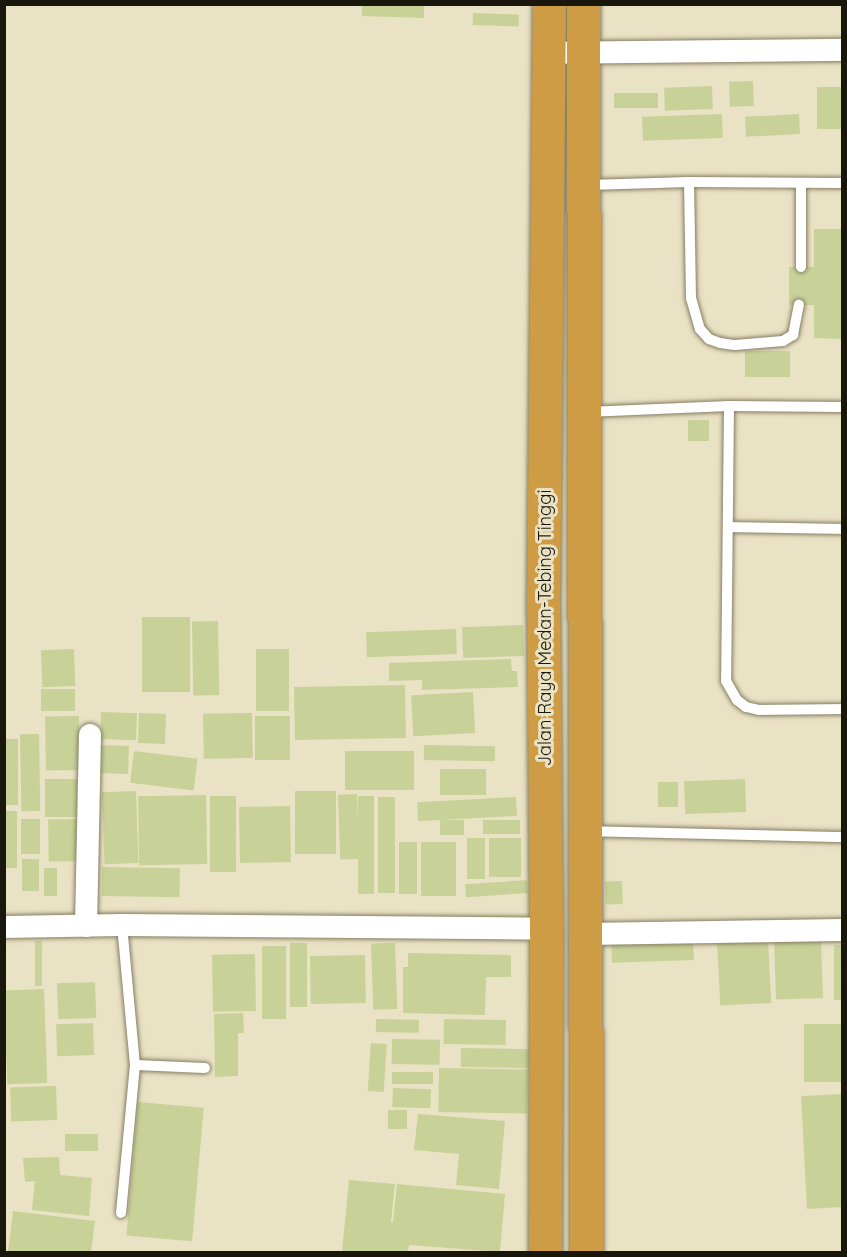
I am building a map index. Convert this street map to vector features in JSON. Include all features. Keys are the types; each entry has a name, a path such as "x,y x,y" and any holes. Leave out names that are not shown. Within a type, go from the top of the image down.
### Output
{"highway":[{"name":"Jalan Raya Medan-Tebing Tinggi","path":"545,1252 546,929 543,620 549,4"},
{"path":"583,4 586,1252"},
{"path":"546,286 585,285"}],"street":[{"path":"549,53 843,50"},
{"path":"86,926 90,735"},
{"path":"4,927 122,925 546,929"},
{"path":"585,934 843,930"}],"lane":[{"path":"689,182 691,298 700,329 709,339 720,343 735,345 783,341 793,334 799,305"},
{"path":"584,185 689,182 843,183"},
{"path":"801,183 801,267"},
{"path":"583,412 729,406 843,407"},
{"path":"729,406 729,527 725,670 730,692 746,707 759,710 843,709"},
{"path":"729,527 843,529"},
{"path":"585,831 843,837"},
{"path":"121,1213 135,1065 122,925"},
{"path":"135,1065 206,1068"}],"building":[{"path":"362,4 424,4 424,18 362,16"},
{"path":"473,13 519,15 519,27 473,25"},
{"path":"753,81 754,106 730,107 729,82"},
{"path":"712,86 713,109 665,111 664,88"},
{"path":"817,87 842,87 842,129 817,129"},
{"path":"614,93 658,93 658,108 614,108"},
{"path":"722,114 723,138 643,141 642,117"},
{"path":"799,114 800,134 746,137 745,117"},
{"path":"814,229 842,229 842,339 814,338 814,305 789,305 789,267 814,267"},
{"path":"745,351 790,351 790,377 745,377"},
{"path":"688,420 709,420 709,441 688,441"},
{"path":"142,617 190,617 190,692 142,692"},
{"path":"192,621 218,621 219,695 193,695"},
{"path":"523,625 524,656 463,658 462,627"},
{"path":"456,629 457,654 367,657 366,632"},
{"path":"74,649 75,686 42,687 41,650"},
{"path":"256,649 289,649 289,711 256,711"},
{"path":"511,659 512,671 517,671 518,687 422,690 422,680 389,681 389,663"},
{"path":"405,685 406,738 295,740 294,687"},
{"path":"41,689 75,689 75,711 41,711"},
{"path":"473,692 475,733 413,736 411,695"},
{"path":"101,712 137,713 136,740 100,739"},
{"path":"139,713 166,714 165,744 138,743"},
{"path":"252,713 253,758 204,759 203,714"},
{"path":"79,716 80,770 46,771 45,717"},
{"path":"255,716 290,716 290,760 255,760"},
{"path":"20,734 39,734 40,811 21,811"},
{"path":"4,739 18,739 18,805 4,805"},
{"path":"98,745 129,746 128,774 97,773"},
{"path":"424,745 495,746 495,761 424,760"},
{"path":"134,751 198,759 194,791 130,783"},
{"path":"345,751 414,751 414,790 345,790"},
{"path":"440,769 486,769 486,795 440,795"},
{"path":"45,779 77,779 77,817 45,817"},
{"path":"745,779 746,812 685,814 684,781"},
{"path":"658,782 678,782 678,807 658,807"},
{"path":"136,791 139,863 105,864 102,792"},
{"path":"295,791 336,791 336,854 295,854"},
{"path":"357,794 359,859 340,860 338,795"},
{"path":"206,795 207,864 139,865 138,796"},
{"path":"210,796 236,796 236,872 210,872"},
{"path":"358,796 374,796 374,894 358,894"},
{"path":"378,797 395,797 395,893 378,893"},
{"path":"516,797 517,816 418,821 417,802"},
{"path":"290,806 291,862 240,863 239,807"},
{"path":"4,811 17,811 17,868 4,868"},
{"path":"21,819 40,819 40,854 21,854"},
{"path":"80,819 81,861 49,862 48,820"},
{"path":"440,820 464,820 464,835 440,835"},
{"path":"483,820 520,820 520,834 483,834"},
{"path":"467,838 485,838 485,879 467,879"},
{"path":"489,838 521,838 521,877 489,877"},
{"path":"399,842 417,842 417,894 399,894"},
{"path":"421,842 456,842 456,896 421,896"},
{"path":"22,859 39,859 39,891 22,891"},
{"path":"102,867 180,868 179,897 101,896"},
{"path":"44,868 57,868 57,896 44,896"},
{"path":"527,880 528,893 466,897 465,884"},
{"path":"622,881 623,904 606,905 605,882"},
{"path":"693,935 694,960 612,963 611,938"},
{"path":"821,940 823,998 776,1000 774,942"},
{"path":"35,941 42,941 42,986 35,986"},
{"path":"768,941 771,1003 720,1006 717,944"},
{"path":"290,943 307,943 307,1007 290,1007"},
{"path":"395,943 397,1009 373,1010 371,944"},
{"path":"834,945 842,945 842,1000 834,1000"},
{"path":"262,946 286,946 286,1019 262,1019"},
{"path":"408,953 511,955 511,977 486,977 485,1015 403,1013 403,967 408,967"},
{"path":"255,954 256,1011 213,1012 212,955"},
{"path":"365,955 366,1003 311,1004 310,956"},
{"path":"95,982 96,1018 58,1019 57,983"},
{"path":"44,989 47,1083 7,1084 4,990"},
{"path":"243,1013 244,1033 238,1033 238,1076 215,1077 214,1014"},
{"path":"376,1019 419,1020 419,1033 376,1032"},
{"path":"444,1019 506,1020 506,1045 444,1044"},
{"path":"93,1023 94,1055 57,1056 56,1024"},
{"path":"804,1024 842,1024 842,1082 804,1082"},
{"path":"392,1039 440,1040 440,1065 392,1064"},
{"path":"371,1043 387,1044 384,1092 368,1091"},
{"path":"461,1048 529,1049 529,1068 461,1067"},
{"path":"439,1068 528,1070 527,1114 438,1112"},
{"path":"392,1072 433,1072 433,1084 392,1084"},
{"path":"56,1086 57,1120 11,1122 10,1088"},
{"path":"393,1088 431,1089 430,1108 392,1107"},
{"path":"842,1094 842,1207 807,1209 801,1096"},
{"path":"138,1102 204,1108 192,1241 126,1235"},
{"path":"388,1110 407,1110 407,1129 388,1129"},
{"path":"418,1114 505,1121 499,1189 456,1185 459,1154 414,1150"},
{"path":"65,1134 98,1134 98,1151 65,1151"},
{"path":"59,1157 60,1175 92,1178 89,1216 32,1210 35,1181 25,1182 23,1158"},
{"path":"349,1180 395,1184 391,1222 393,1222 397,1184 505,1194 500,1252 409,1245 408,1252 342,1252"},
{"path":"13,1211 95,1221 91,1252 8,1252"}]}
